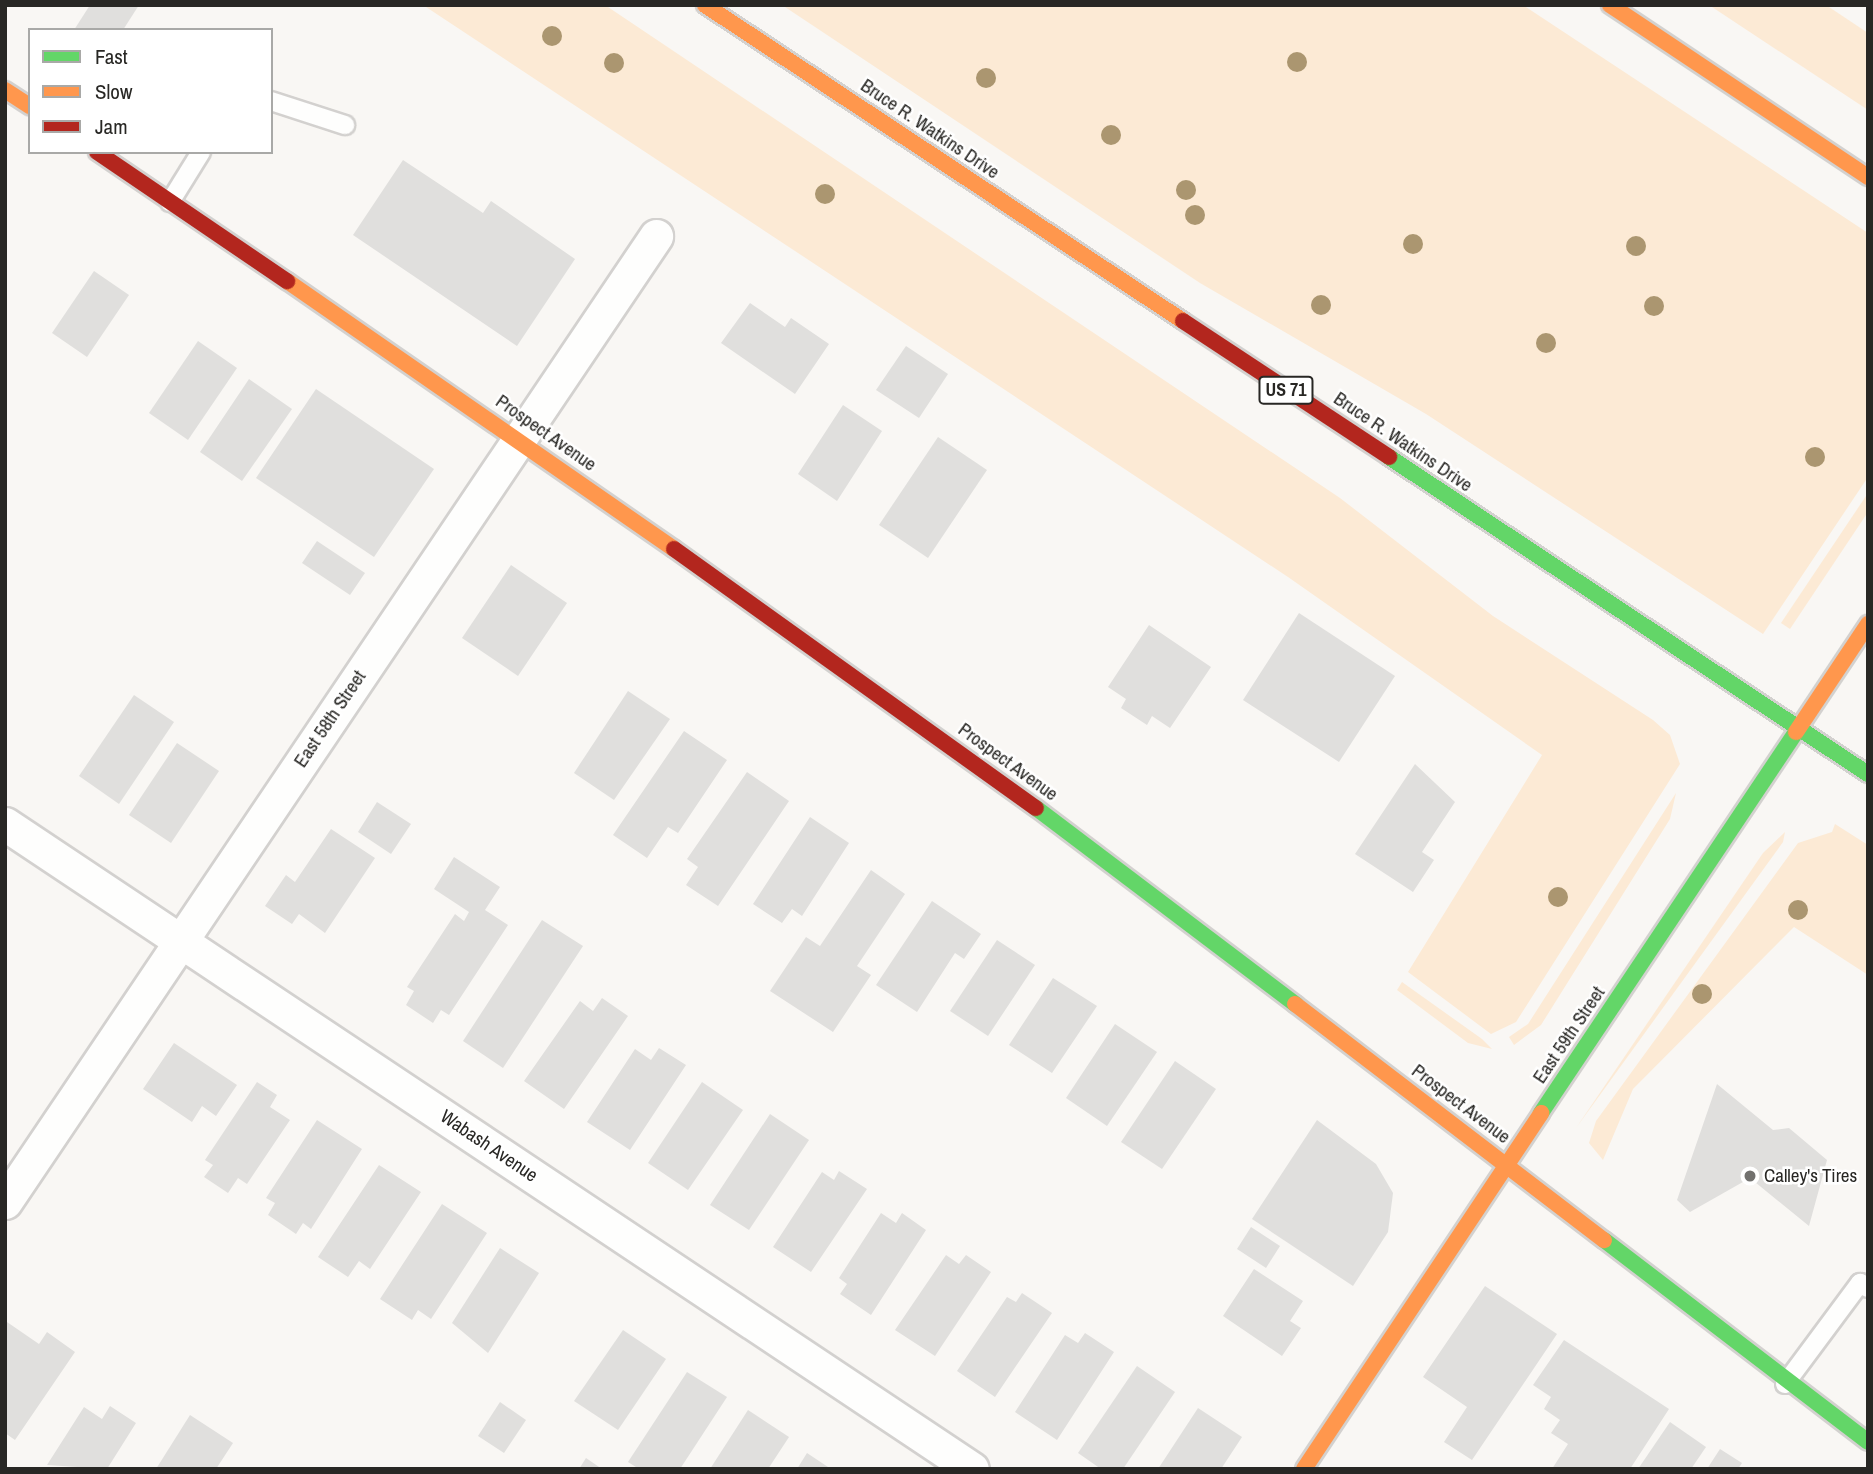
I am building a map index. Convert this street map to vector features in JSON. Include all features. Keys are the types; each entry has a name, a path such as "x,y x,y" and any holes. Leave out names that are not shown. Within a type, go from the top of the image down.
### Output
{"main road":[{"name":"Bruce R. Watkins Drive","path":"705,5 1868,774"},
{"path":"1610,5 1868,177"},
{"path":"5,90 28,105"},
{"name":"Prospect Avenue","path":"100,154 520,439 1080,840 1507,1165 1785,1384 1868,1443"},
{"name":"East 59th Street","path":"1304,1469 1868,624"}],"street":[{"name":"East 58th Street","path":"5,1202 656,236"},
{"name":"Wabash Avenue","path":"5,824 972,1469"}],"lane":[{"path":"273,102 345,125"},
{"path":"170,202 200,154"},
{"path":"1785,1384 1860,1283 1868,1288"}],"shaded area":[{"path":"423,5 605,5 1340,498 1493,616 1653,720 1670,735 1680,764 1516,1022 1491,1034 1408,972 1542,755 1288,577"},
{"path":"782,5 1523,5 1868,233 1868,477 1763,634 1426,414 1200,283"},
{"path":"1709,5 1826,5 1868,33 1868,110"},
{"path":"1868,493 1868,512 1790,629 1781,623"},
{"path":"1676,793 1670,819 1541,1025 1514,1045 1509,1037 1528,1024"},
{"path":"1835,824 1868,845 1868,975 1794,927 1633,1089 1603,1160 1589,1143 1596,1121 1798,843 1832,832"},
{"path":"1785,832 1783,842 1576,1128 1763,853"},
{"path":"1402,982 1492,1049 1468,1043 1397,990"}],"building":[{"path":"90,5 139,5 124,28 75,28"},
{"path":"403,160 483,213 491,201 575,259 517,346 353,235"},
{"path":"94,271 129,295 87,357 52,333"},
{"path":"750,303 785,327 791,318 829,344 795,394 721,343"},
{"path":"198,341 237,368 188,440 149,413"},
{"path":"906,346 948,374 919,418 876,390"},
{"path":"249,379 292,409 242,481 200,452"},
{"path":"316,389 434,469 374,557 256,478"},
{"path":"843,405 882,431 837,501 798,474"},
{"path":"938,437 987,470 928,558 879,525"},
{"path":"317,541 365,573 350,595 302,563"},
{"path":"511,565 567,603 518,676 462,638"},
{"path":"1299,613 1395,676 1339,762 1243,700"},
{"path":"1149,625 1211,667 1170,728 1152,716 1147,725 1121,708 1126,699 1108,687"},
{"path":"628,691 670,719 614,800 574,773"},
{"path":"134,695 174,722 119,804 79,776"},
{"path":"684,731 727,760 678,833 668,827 647,858 613,835"},
{"path":"177,743 219,771 171,843 129,815"},
{"path":"1415,764 1455,802 1422,852 1434,860 1413,892 1355,854"},
{"path":"747,772 789,801 718,906 686,885 698,867 687,859"},
{"path":"377,802 411,824 391,854 358,832"},
{"path":"810,817 849,843 802,916 792,909 782,923 753,904"},
{"path":"331,829 375,858 325,933 299,914 292,924 265,906 286,875 295,882"},
{"path":"454,857 500,887 485,910 508,925 449,1015 441,1010 433,1023 406,1005 414,991 407,987 455,914 464,921 469,912 434,889"},
{"path":"871,870 905,894 857,966 871,975 833,1032 770,991 806,937 820,946"},
{"path":"932,901 981,934 964,959 955,953 917,1012 876,985"},
{"path":"542,920 583,946 503,1068 463,1041"},
{"path":"997,940 1035,965 988,1036 950,1011"},
{"path":"1053,978 1097,1006 1052,1073 1009,1045"},
{"path":"602,998 628,1016 564,1109 524,1081 580,1001 593,1011"},
{"path":"1115,1024 1157,1052 1107,1126 1066,1098"},
{"path":"174,1043 237,1085 216,1116 202,1106 192,1122 143,1089"},
{"path":"659,1048 686,1065 630,1150 587,1122 635,1049 651,1060"},
{"path":"1175,1061 1216,1089 1162,1169 1121,1142"},
{"path":"257,1082 277,1095 270,1107 290,1120 247,1184 238,1178 228,1193 204,1177 213,1165 205,1160"},
{"path":"702,1082 743,1110 688,1190 648,1163"},
{"path":"1717,1084 1773,1130 1789,1128 1827,1160 1809,1226 1750,1178 1690,1212 1677,1200"},
{"path":"770,1114 809,1140 749,1230 710,1205"},
{"path":"317,1120 362,1149 311,1229 303,1223 296,1234 268,1215 275,1203 266,1198"},
{"path":"1317,1120 1376,1164 1393,1193 1388,1232 1353,1286 1252,1219"},
{"path":"379,1165 421,1192 370,1269 359,1261 348,1277 318,1257"},
{"path":"839,1171 867,1189 811,1272 773,1247 822,1172 834,1180"},
{"path":"442,1204 487,1233 431,1319 418,1310 412,1320 380,1299"},
{"path":"881,1213 896,1223 902,1213 926,1230 871,1315 840,1294 847,1284 839,1278"},
{"path":"1251,1227 1280,1246 1266,1268 1237,1249"},
{"path":"500,1248 539,1273 488,1353 452,1323"},
{"path":"946,1255 959,1264 966,1255 991,1272 935,1356 895,1330"},
{"path":"1254,1269 1303,1301 1290,1321 1301,1328 1282,1356 1223,1316"},
{"path":"1485,1286 1557,1334 1472,1460 1444,1442 1467,1407 1423,1377"},
{"path":"1022,1293 1052,1313 995,1397 957,1371 1007,1297 1016,1302"},
{"path":"7,1322 39,1344 47,1332 75,1352 15,1440 5,1433"},
{"path":"623,1330 666,1359 618,1430 574,1401"},
{"path":"1085,1333 1114,1352 1057,1440 1015,1412 1065,1335 1078,1343"},
{"path":"1564,1340 1669,1409 1630,1469 1552,1469 1568,1444 1551,1433 1560,1420 1544,1409 1551,1397 1533,1385"},
{"path":"1137,1366 1175,1392 1123,1469 1101,1469 1078,1453"},
{"path":"687,1372 727,1397 680,1469 639,1469 628,1462"},
{"path":"500,1402 526,1420 504,1453 478,1436"},
{"path":"110,1406 136,1423 107,1469 47,1465 84,1407 102,1419"},
{"path":"1198,1408 1242,1437 1221,1469 1158,1469"},
{"path":"748,1410 789,1437 768,1469 710,1469"},
{"path":"190,1415 233,1443 216,1469 156,1469"},
{"path":"1670,1422 1706,1447 1691,1469 1638,1469"},
{"path":"1720,1449 1742,1463 1738,1469 1707,1469"},
{"path":"807,1453 831,1469 797,1469"},
{"path":"586,1458 602,1469 579,1469"}],"traffic: fast":[{"path":"1389,457 1868,774"},
{"path":"1541,1113 1796,732"},
{"path":"1036,808 1295,1004"},
{"path":"1604,1240 1868,1442"}],"traffic: slow":[{"path":"705,5 1183,321"},
{"path":"1610,5 1868,177"},
{"path":"5,90 28,105"},
{"path":"287,281 674,549"},
{"path":"1796,732 1868,624"},
{"path":"1295,1004 1604,1240"},
{"path":"1304,1469 1541,1113"}],"traffic: jam":[{"path":"100,154 287,281"},
{"path":"1183,321 1389,457"},
{"path":"674,549 1036,808"}],"place":[{"name":"Calley's Tires","path":"1750,1176"}]}
